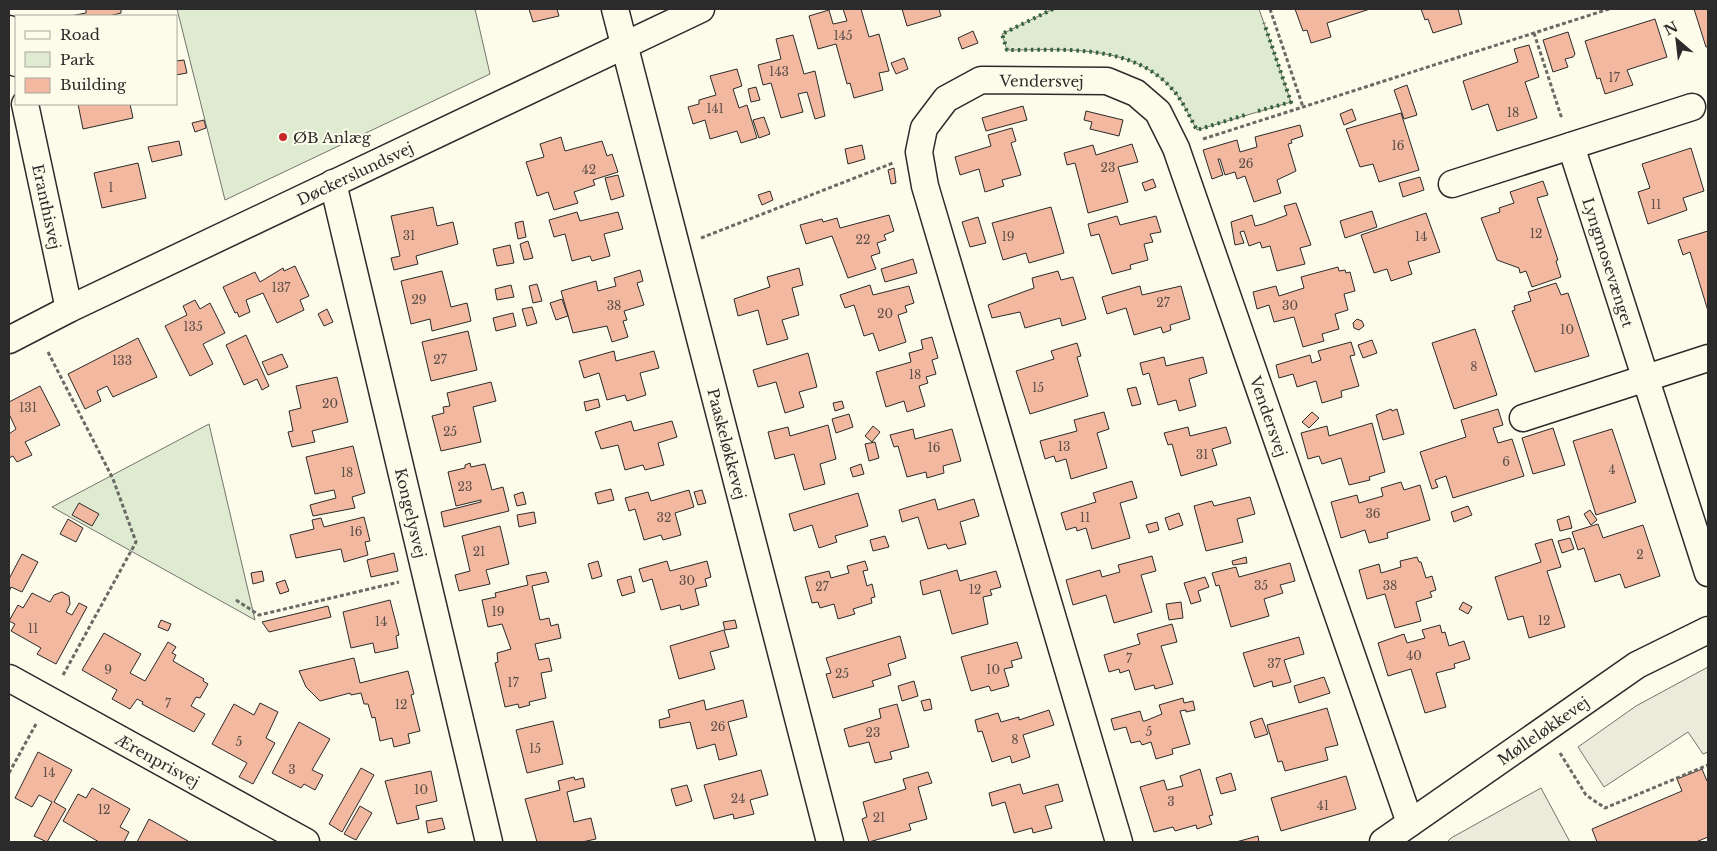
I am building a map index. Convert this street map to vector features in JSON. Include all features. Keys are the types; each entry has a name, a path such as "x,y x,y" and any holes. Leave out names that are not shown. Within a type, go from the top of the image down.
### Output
{"street":[{"name":"Paaskeløkkevej","path":"615,9 830,842"},
{"name":"Døckerslundsvej","path":"9,340 69,309 701,9"},
{"path":"9,29 15,58"},
{"name":"Vendersvej","path":"1119,842 925,186 920,152 924,128 946,99 981,80 1107,81 1136,93 1158,112 1176,148 1410,823"},
{"name":"Eranthisvej","path":"25,105 69,309"},
{"path":"1452,184 1692,107"},
{"name":"Lyngmosevænget","path":"1571,146 1708,573"},
{"name":"Kongelysvej","path":"333,183 489,842"},
{"path":"1523,418 1708,358"},
{"name":"Mølleløkkevej","path":"1383,842 1637,665 1708,630"},
{"name":"Ærenprisvej","path":"9,678 306,842"}],"path":[{"path":"1270,9 1303,107"},
{"path":"1176,148 1610,9"},
{"path":"1534,33 1571,146"},
{"path":"676,248 920,152"},
{"path":"9,773 136,542 113,479 35,327"},
{"path":"236,600 259,616 426,576"},
{"path":"1544,728 1586,796 1605,808 1708,765"}],"green space":[{"name":"ØB Anlæg","path":"177,9 475,9 490,74 225,200"},
{"path":"1053,9 1259,9 1291,102 1197,130 1177,94 1157,75 1138,64 1096,52 1007,50 1002,34"},
{"path":"209,424 255,620 52,507"}],"shaded area":[{"path":"1708,667 1708,752 1703,754 1688,732 1604,787 1578,747 1636,706"},
{"path":"1541,788 1570,842 1447,842 1451,838"}],"building":[{"path":"86,9 121,9 121,13 113,15 75,15 86,13"},
{"path":"529,9 557,9 559,16 533,22"},
{"path":"843,9 861,9 869,37 879,34 889,71 879,73 883,90 854,98 850,83 847,84 836,44 818,49 809,16 829,10 833,24 847,21"},
{"path":"902,9 939,9 941,16 907,26"},
{"path":"1295,9 1370,9 1327,23 1331,37 1311,43 1307,30 1303,31"},
{"path":"1421,9 1458,9 1462,24 1433,33 1428,19 1425,20"},
{"path":"1694,9 1708,9 1708,47 1706,47"},
{"path":"1655,19 1667,57 1627,70 1633,85 1605,94 1600,78 1597,79 1585,41"},
{"path":"973,31 978,43 962,49 958,38"},
{"path":"1568,32 1575,54 1573,57 1565,59 1568,67 1553,72 1543,40"},
{"path":"793,35 804,74 815,71 825,116 815,119 807,92 798,94 803,112 781,118 771,83 763,85 758,65 781,59 776,39"},
{"path":"1529,45 1539,77 1525,82 1537,118 1497,131 1488,104 1472,110 1463,81 1518,62 1514,49"},
{"path":"904,58 908,69 896,74 891,63"},
{"path":"184,60 187,73 178,75 178,61"},
{"path":"737,69 742,86 733,89 739,108 747,105 757,138 741,143 737,131 710,139 705,120 693,124 688,107 699,104 699,100 716,95 710,76"},
{"path":"1407,85 1417,115 1404,119 1394,90"},
{"path":"756,87 760,100 751,102 748,89"},
{"path":"78,105 130,105 133,118 83,129"},
{"path":"1023,106 1027,120 986,131 982,118"},
{"path":"1352,109 1356,120 1344,125 1340,114"},
{"path":"1086,111 1123,120 1119,136 1090,129 1092,122 1084,120"},
{"path":"1401,113 1419,170 1379,182 1373,164 1360,167 1346,129"},
{"path":"764,117 770,134 759,138 753,120"},
{"path":"204,120 206,128 195,132 192,123"},
{"path":"1300,125 1303,136 1291,140 1292,143 1288,144 1296,171 1277,180 1281,193 1254,202 1245,176 1237,179 1235,172 1225,175 1220,159 1218,159 1223,175 1212,179 1203,150 1237,140 1240,152 1257,147 1255,137"},
{"path":"1012,128 1016,141 1011,143 1021,175 1002,180 1004,186 985,192 979,169 960,175 955,157 991,146 988,135"},
{"path":"561,137 565,151 602,141 607,156 612,154 618,172 593,180 595,185 574,192 578,203 554,210 548,192 537,196 526,162 544,157 540,144"},
{"path":"179,141 182,155 152,162 148,147"},
{"path":"1132,144 1138,162 1118,167 1128,202 1088,213 1075,163 1067,165 1064,153 1093,145 1096,155"},
{"path":"862,145 865,159 848,164 845,149"},
{"path":"1691,148 1704,191 1683,198 1687,210 1648,224 1638,192 1650,188 1642,164"},
{"path":"138,163 146,198 102,208 94,173"},
{"path":"894,168 896,183 891,184 888,170"},
{"path":"618,175 624,196 611,200 605,178"},
{"path":"1420,177 1424,190 1403,197 1399,183"},
{"path":"1153,179 1156,187 1145,191 1142,183"},
{"path":"1543,181 1548,195 1537,198 1558,260 1556,261 1561,277 1532,287 1526,271 1520,273 1519,268 1497,260 1481,218 1500,212 1499,208 1514,203 1510,192"},
{"path":"770,191 773,200 762,205 758,195"},
{"path":"1296,203 1311,245 1300,248 1305,264 1277,271 1270,246 1262,248 1260,242 1249,246 1244,231 1240,232 1244,243 1235,245 1231,222 1252,215 1255,226 1263,224 1287,215 1284,206"},
{"path":"433,207 437,226 453,222 458,244 416,256 418,264 394,270 391,258 400,256 391,216"},
{"path":"1051,207 1064,253 1029,263 1026,253 1003,260 992,223"},
{"path":"1372,211 1377,227 1345,238 1340,221"},
{"path":"577,212 580,221 618,212 623,229 604,234 610,256 592,261 590,256 572,261 565,234 554,237 549,220"},
{"path":"1426,213 1440,252 1408,262 1412,274 1391,281 1387,269 1374,273 1361,235"},
{"path":"889,215 894,231 884,235 886,240 877,243 880,253 871,256 876,269 848,278 832,236 806,244 800,225 822,219 823,222 837,218 840,228"},
{"path":"1117,216 1120,225 1156,216 1161,232 1150,234 1153,242 1144,244 1148,260 1130,265 1131,269 1112,274 1099,234 1091,236 1088,224"},
{"path":"978,217 986,243 970,247 962,222"},
{"path":"523,221 526,237 518,239 515,223"},
{"path":"1708,231 1708,311 1690,252 1683,255 1678,240"},
{"path":"528,241 533,258 524,260 520,244"},
{"path":"510,245 514,263 497,266 493,249"},
{"path":"913,259 917,273 885,282 881,269"},
{"path":"295,266 309,296 300,300 304,310 277,323 263,293 246,300 250,312 239,317 237,312 235,313 223,287 255,272 260,282 283,268 284,271"},
{"path":"1338,267 1339,271 1345,270 1346,273 1350,272 1355,291 1344,294 1348,310 1335,314 1339,329 1322,334 1324,341 1303,347 1294,317 1274,322 1269,305 1257,309 1253,292 1276,286 1279,296 1304,288 1301,277"},
{"path":"799,268 803,285 792,288 799,315 782,320 788,339 767,345 758,310 738,316 734,299 770,287 767,277"},
{"path":"640,270 643,281 637,283 644,305 624,311 627,320 623,321 628,337 612,342 607,326 573,333 561,291 596,281 598,291 616,286 614,278"},
{"path":"442,271 451,307 467,303 471,321 432,331 430,319 411,324 401,281"},
{"path":"1058,271 1061,280 1073,277 1086,319 1062,326 1060,318 1025,328 1020,312 992,318 988,305 1034,288 1032,278"},
{"path":"1556,283 1561,295 1568,293 1589,356 1535,372 1512,311 1515,310 1514,306 1531,301 1528,292"},
{"path":"537,284 542,301 533,303 529,286"},
{"path":"511,285 514,297 497,300 495,289"},
{"path":"870,285 873,295 909,286 914,303 905,306 907,312 898,315 906,342 879,351 873,333 864,336 854,305 845,308 840,295"},
{"path":"1140,286 1142,295 1181,286 1190,319 1170,325 1171,330 1163,333 1161,327 1134,335 1126,308 1107,314 1102,297"},
{"path":"562,299 568,316 556,320 550,303"},
{"path":"195,300 200,309 210,303 225,333 203,344 213,364 190,376 165,326 187,315 183,306"},
{"path":"532,307 537,323 527,326 522,309"},
{"path":"327,309 333,322 324,326 318,314"},
{"path":"513,313 516,326 496,331 493,318"},
{"path":"1357,319 1362,321 1364,326 1359,330 1354,328 1353,323"},
{"path":"1475,329 1497,395 1454,409 1432,343"},
{"path":"468,331 477,370 431,381 422,342"},
{"path":"246,335 269,386 262,390 257,379 244,385 226,345"},
{"path":"932,337 938,358 932,360 936,374 926,377 928,383 919,386 925,406 907,412 904,401 886,407 876,372 911,362 909,353 923,349 921,340"},
{"path":"138,338 157,377 113,397 107,386 97,391 101,401 85,409 68,374"},
{"path":"1372,340 1377,353 1363,358 1358,345"},
{"path":"1351,342 1355,355 1350,356 1359,386 1341,391 1342,397 1322,403 1316,381 1297,387 1293,374 1279,378 1276,365 1310,355 1312,363 1321,360 1318,351"},
{"path":"1077,343 1081,356 1077,357 1088,396 1030,414 1016,371 1054,359 1051,351"},
{"path":"614,351 616,361 654,351 659,368 640,373 646,395 627,401 625,395 607,400 599,373 584,378 579,361"},
{"path":"808,353 817,387 799,392 804,407 785,413 776,382 758,387 753,370"},
{"path":"282,354 288,367 268,375 262,362"},
{"path":"1164,357 1166,366 1203,357 1207,373 1189,379 1196,406 1179,411 1176,400 1158,405 1149,373 1143,375 1140,363"},
{"path":"337,377 348,422 312,431 315,442 292,447 288,432 293,431 289,411 301,408 296,386"},
{"path":"491,382 496,401 473,407 481,442 441,451 432,416 444,413 443,407 450,406 447,393"},
{"path":"40,386 60,425 25,442 32,455 17,462 13,456 9,458 9,434 16,429 9,414 9,402"},
{"path":"1136,387 1141,404 1132,406 1127,389"},
{"path":"598,399 600,407 586,411 584,402"},
{"path":"842,401 844,408 835,411 833,403"},
{"path":"1391,409 1392,411 1397,409 1404,434 1383,440 1376,415"},
{"path":"1498,409 1503,425 1493,428 1498,443 1512,439 1524,476 1453,498 1446,476 1435,480 1438,487 1432,489 1420,452 1466,437 1461,420"},
{"path":"1104,412 1109,429 1097,433 1107,468 1071,479 1066,459 1056,462 1054,456 1045,459 1040,441 1077,431 1074,420"},
{"path":"1312,412 1319,418 1309,428 1302,422"},
{"path":"849,414 853,427 836,433 832,419"},
{"path":"631,421 634,431 672,421 677,437 658,443 664,465 645,470 643,465 625,470 618,445 601,449 595,432"},
{"path":"1372,423 1385,472 1369,477 1370,480 1349,485 1341,458 1322,464 1319,456 1308,459 1301,433 1327,426 1329,436"},
{"path":"828,425 836,459 820,464 825,484 804,490 794,454 775,459 768,432 788,427 790,436"},
{"path":"873,426 880,432 872,442 865,436"},
{"path":"1188,427 1190,436 1226,427 1231,443 1212,449 1217,465 1181,476 1172,444 1168,445 1164,433"},
{"path":"1553,428 1565,465 1533,474 1522,438"},
{"path":"913,429 915,439 952,429 961,461 943,466 944,473 927,478 926,472 907,477 898,446 894,447 890,435"},
{"path":"1612,429 1636,502 1596,515 1573,441"},
{"path":"875,442 879,458 869,461 865,444"},
{"path":"353,446 365,493 352,497 355,508 313,516 310,505 336,498 334,490 315,494 306,457"},
{"path":"470,463 471,467 485,464 492,490 503,487 509,511 444,527 441,512 481,502 481,500 456,506 448,472 465,468 465,465"},
{"path":"861,464 864,474 853,477 850,468"},
{"path":"1132,481 1137,498 1120,503 1130,538 1092,549 1086,528 1077,531 1076,527 1066,530 1061,513 1096,502 1093,493"},
{"path":"1401,482 1404,490 1420,485 1430,520 1387,533 1388,538 1369,543 1365,530 1341,538 1331,502 1357,495 1359,503 1383,496 1381,488"},
{"path":"611,489 614,500 598,504 595,493"},
{"path":"689,490 694,507 675,513 681,535 663,540 661,535 644,540 635,509 629,511 625,498 648,492 651,501"},
{"path":"702,490 706,503 698,505 694,492"},
{"path":"523,492 526,504 517,506 514,495"},
{"path":"858,493 868,526 835,536 837,542 819,548 812,525 794,531 789,514"},
{"path":"1250,497 1255,514 1237,519 1243,542 1206,551 1194,506 1212,501 1214,506"},
{"path":"935,499 938,510 974,499 979,516 960,522 966,544 948,549 946,544 928,549 918,517 902,522 899,510"},
{"path":"79,503 99,514 92,526 72,515"},
{"path":"1468,506 1472,515 1454,522 1451,512"},
{"path":"1590,510 1597,520 1591,525 1584,514"},
{"path":"534,512 536,523 519,527 517,515"},
{"path":"1179,513 1183,525 1169,530 1165,518"},
{"path":"1569,516 1572,528 1560,531 1557,520"},
{"path":"364,517 370,541 365,542 368,555 344,562 341,549 296,558 290,535 314,529 312,520 321,518 324,527"},
{"path":"68,519 83,528 76,542 60,534"},
{"path":"1157,522 1159,530 1149,533 1146,525"},
{"path":"1598,524 1603,538 1643,525 1660,576 1625,588 1620,574 1595,582 1584,548 1578,550 1572,532"},
{"path":"500,526 509,564 486,570 490,584 459,591 455,575 470,571 462,536"},
{"path":"885,536 889,547 873,551 870,540"},
{"path":"1570,538 1574,549 1562,553 1558,541"},
{"path":"1552,539 1561,567 1547,571 1565,627 1529,638 1523,616 1508,620 1495,577 1541,562 1535,544"},
{"path":"394,553 398,571 371,577 367,560"},
{"path":"22,554 38,562 22,592 11,587 9,592 9,579"},
{"path":"1152,556 1156,571 1141,575 1152,612 1114,623 1106,595 1073,605 1066,580 1100,570 1102,577 1120,572 1118,565"},
{"path":"1246,557 1247,563 1233,565 1232,561"},
{"path":"1417,557 1419,562 1421,562 1426,578 1432,576 1436,590 1430,592 1432,597 1416,602 1421,621 1395,628 1385,594 1367,599 1359,570 1379,564 1381,573 1401,567 1400,561"},
{"path":"598,561 602,576 592,579 588,564"},
{"path":"667,561 670,571 707,561 711,577 705,579 707,586 695,589 699,605 681,610 680,605 661,610 652,579 643,582 639,569"},
{"path":"865,561 868,570 863,571 867,586 872,584 875,597 871,598 872,603 853,609 855,614 838,619 834,604 820,608 818,602 812,603 805,577 829,571 831,578 849,573 847,566"},
{"path":"1290,563 1295,581 1280,585 1283,593 1264,599 1269,616 1231,627 1219,585 1216,586 1212,573 1236,567 1239,577"},
{"path":"957,570 960,581 996,571 1001,587 990,590 992,595 983,597 988,624 952,634 940,590 923,595 920,581"},
{"path":"262,571 264,581 253,584 251,573"},
{"path":"546,572 549,582 532,586 540,620 549,618 551,626 558,624 561,638 535,644 539,660 549,658 552,671 541,673 546,698 529,702 530,705 519,708 518,704 505,707 495,663 498,662 497,653 511,649 502,624 488,627 482,600 496,597 495,593 528,585 526,576"},
{"path":"631,576 635,592 622,596 617,580"},
{"path":"1205,577 1209,587 1198,591 1201,601 1191,604 1184,583"},
{"path":"285,580 289,591 280,594 276,583"},
{"path":"62,592 69,596 70,604 66,612 72,615 79,603 87,607 56,664 37,654 41,648 11,631 15,624 9,621 18,605 23,608 32,593 50,602 54,595"},
{"path":"390,600 399,635 396,636 398,648 375,653 373,643 351,648 343,612"},
{"path":"1181,602 1183,618 1169,620 1166,604"},
{"path":"1463,602 1472,607 1468,614 1459,609"},
{"path":"328,606 331,617 269,632 262,622"},
{"path":"161,620 171,624 168,631 158,627"},
{"path":"735,620 737,628 725,630 723,622"},
{"path":"1172,624 1177,642 1161,646 1173,684 1155,689 1154,685 1135,690 1129,670 1120,673 1119,669 1109,672 1104,655 1140,644 1137,634"},
{"path":"1440,625 1442,633 1445,632 1449,646 1464,641 1470,659 1454,664 1455,668 1436,673 1446,707 1425,713 1411,669 1388,676 1378,643 1404,634 1407,643 1425,638 1422,630"},
{"path":"724,630 729,647 710,652 715,669 679,679 670,646"},
{"path":"104,633 141,654 130,673 145,681 168,642 176,647 172,653 176,655 173,661 204,679 203,681 208,684 200,698 196,697 191,706 205,714 194,732 142,704 143,702 137,699 130,709 112,699 117,690 82,670"},
{"path":"900,636 906,658 888,664 891,675 872,681 874,686 833,698 826,674 831,673 826,658"},
{"path":"1299,637 1304,654 1284,660 1291,682 1273,687 1272,681 1254,687 1243,653"},
{"path":"1017,642 1022,658 1011,661 1013,667 1004,669 1009,686 991,691 989,686 971,691 961,657"},
{"path":"354,658 360,683 408,671 414,694 411,695 420,731 408,734 410,743 394,747 392,738 380,741 375,717 372,718 368,704 364,704 361,693 351,695 350,693 320,701 306,687 299,671"},
{"path":"1324,677 1330,693 1299,703 1294,686"},
{"path":"914,681 918,696 902,701 898,686"},
{"path":"1183,698 1184,703 1193,701 1195,710 1180,711 1190,744 1172,749 1173,754 1156,759 1151,742 1142,745 1140,741 1131,743 1126,727 1114,730 1111,719 1140,711 1143,721 1145,721 1162,714 1159,705"},
{"path":"930,699 932,709 924,711 921,701"},
{"path":"704,700 706,710 743,700 747,717 728,722 737,755 719,760 715,744 697,749 690,722 660,728 659,720 670,717 668,710"},
{"path":"260,703 278,712 266,738 275,743 253,784 239,777 247,763 212,744 234,704 254,715"},
{"path":"897,704 909,747 890,752 892,759 875,763 869,742 849,747 844,729 881,718 879,709"},
{"path":"1327,708 1338,745 1325,748 1328,760 1285,771 1282,761 1278,762 1267,725"},
{"path":"1049,710 1054,725 1023,735 1030,757 1012,763 1010,756 992,762 982,731 978,732 975,720 998,713 1001,722 1019,717 1019,720"},
{"path":"1262,718 1268,734 1255,738 1250,722"},
{"path":"553,721 563,764 527,773 516,730"},
{"path":"299,722 330,739 312,770 323,775 315,790 304,784 301,788 272,773"},
{"path":"38,752 72,770 54,802 66,809 47,842 34,836 52,802 39,795 32,807 15,798"},
{"path":"361,768 374,775 342,832 329,824"},
{"path":"1200,769 1213,815 1209,816 1212,824 1197,829 1196,825 1175,831 1173,827 1154,832 1140,787 1164,780 1167,790 1183,786 1180,776"},
{"path":"1702,769 1708,781 1708,837 1696,842 1597,842 1592,829 1682,791 1677,779"},
{"path":"761,770 768,795 750,800 754,814 734,819 733,814 714,819 704,785"},
{"path":"431,771 437,801 416,806 419,819 397,824 385,781"},
{"path":"928,772 932,783 918,787 927,819 909,824 911,830 869,842 862,819 867,817 863,802 906,789 903,779"},
{"path":"1231,773 1236,790 1221,794 1216,778"},
{"path":"1346,776 1356,809 1281,831 1271,798"},
{"path":"574,777 575,780 583,778 585,787 567,792 574,822 591,818 596,839 582,842 537,842 525,799 560,790 558,781"},
{"path":"1020,784 1023,794 1058,784 1063,801 1045,806 1052,828 1033,833 1032,828 1014,833 1005,802 992,806 989,793"},
{"path":"687,785 692,801 676,806 671,789"},
{"path":"92,788 130,809 120,827 129,832 124,842 99,842 63,821 78,794 86,798"},
{"path":"360,806 372,813 356,840 344,834"},
{"path":"442,818 445,829 428,833 426,821"},
{"path":"149,819 188,841 188,842 137,842"},
{"path":"1258,836 1259,842 1236,842"}],"hedge":[{"path":"1053,9 1002,34 1007,50 1096,52 1138,64 1157,75 1177,94 1197,130 1248,114"},
{"path":"1258,111 1291,102 1264,23"}],"place":[{"name":"ØB Anlæg","path":"283,137"}]}
